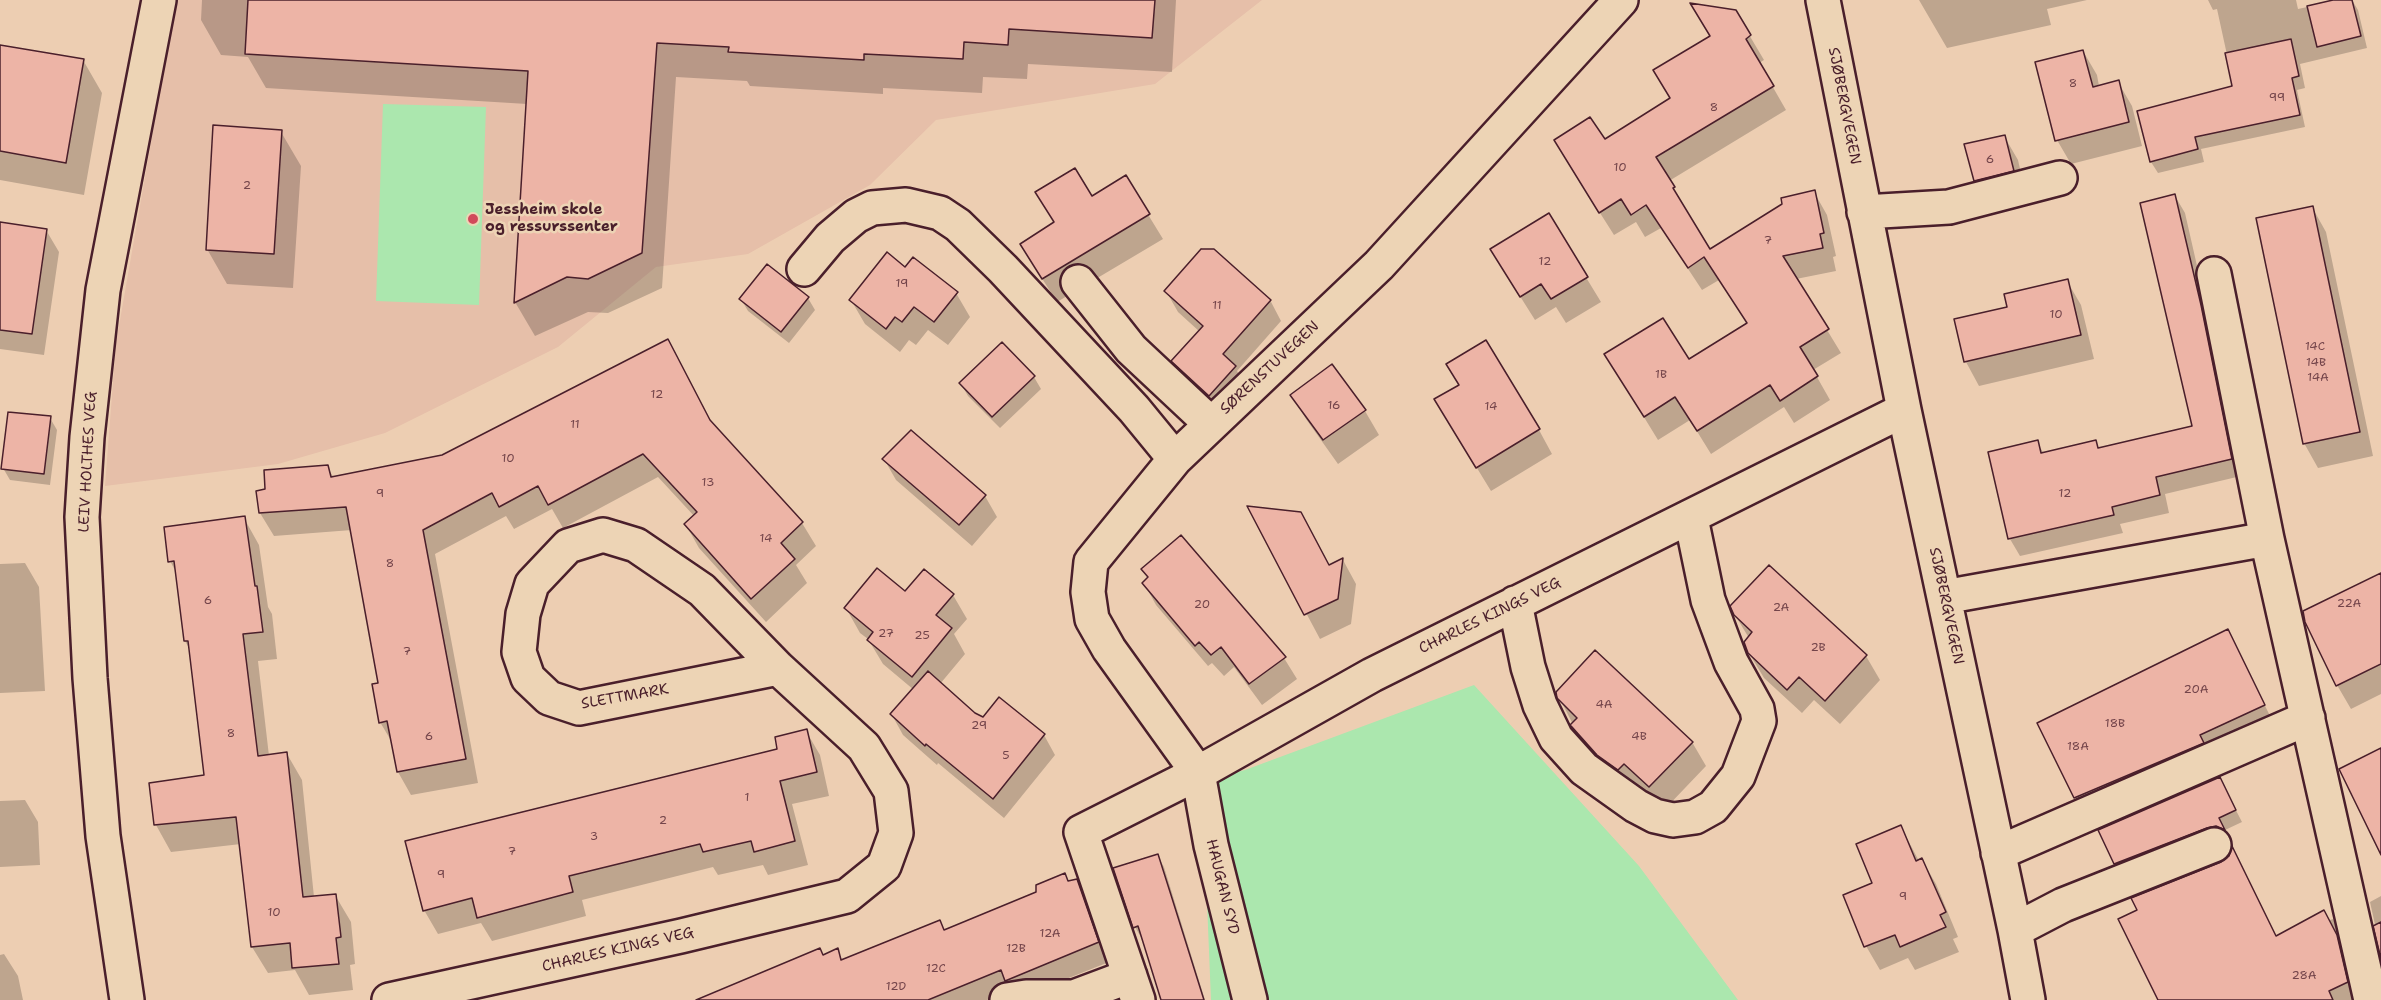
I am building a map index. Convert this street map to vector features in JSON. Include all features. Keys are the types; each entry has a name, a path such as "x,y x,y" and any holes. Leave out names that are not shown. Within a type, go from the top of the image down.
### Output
{"street":[{"name":"LEIV HOLTHES VEG","path":"127,1000 103,836 90,678 82,517 87,437 103,290 159,0"},
{"name":"SØRENSTUVEGEN","path":"1198,773 1110,649 1092,619 1088,592 1091,561 1175,459 1378,265 1621,0"},
{"name":"SJØBERGVEGEN","path":"1823,0 1904,410 2028,1000"},
{"path":"1864,212 1949,207 2060,178"},
{"path":"804,269 830,238 856,216 872,208 906,205 940,213 958,225 1003,269 1134,409 1175,459"},
{"path":"2214,274 2267,539 2371,1000"},
{"path":"1078,282 1131,349 1211,424"},
{"name":"CHARLES KINGS VEG","path":"1134,988 1081,832 1198,773 1372,675 1904,410"},
{"path":"1515,603 1528,667 1540,705 1556,738 1584,769 1636,806 1655,816 1673,820 1695,817 1713,807 1738,776 1759,721 1757,709 1731,662 1708,600 1691,518"},
{"name":"SLETTMARK","path":"778,668 579,708 549,698 528,678 519,652 523,614 532,584 568,546 603,535 636,545 702,590 778,668 864,747 891,791 896,833 884,866 847,896"},
{"path":"1944,597 2267,539"},
{"path":"1998,853 2308,718"},
{"name":"HAUGAN SYD","path":"1198,773 1210,845 1250,1000"},
{"path":"2015,930 2063,905 2214,845"},
{"name":"CHARLES KINGS VEG","path":"389,1000 681,936 847,896"},
{"path":"1007,1000 1026,997 1074,997 1134,988"}],"shaded area":[{"name":"Jessheim skole og ressurssenter","path":"176,0 1262,0 1155,84 936,120 870,185 748,254 656,267 558,347 385,433 278,464 105,486 116,343"}],"green space":[{"path":"383,104 486,107 479,305 376,301"},
{"path":"1474,685 1639,866 1738,1000 1211,1000 1202,781 1245,770"}],"building":[{"name":"Jessheim skole og ressurssenter","path":"248,0 1155,0 1152,38 1009,29 1008,45 964,42 963,59 864,54 864,60 728,52 729,47 657,43 642,253 588,279 567,277 514,303 528,71 245,54"},
{"path":"2333,0 2352,0 2361,36 2317,47 2307,6"},
{"path":"1690,3 1736,10 1751,35 1746,39 1774,86 1656,157 1710,249 1782,204 1781,198 1815,190 1824,233 1820,234 1823,248 1783,256 1829,329 1800,347 1818,376 1780,401 1770,385 1697,431 1675,397 1644,417 1604,354 1663,318 1689,359 1747,323 1704,257 1688,268 1646,205 1631,215 1621,199 1599,213 1554,140 1590,117 1605,139 1670,98 1653,70 1710,36"},
{"path":"2291,39 2299,76 2292,78 2300,115 2195,137 2198,149 2150,162 2137,111 2232,86 2225,53"},
{"path":"0,45 84,59 66,163 0,151"},
{"path":"2083,50 2093,87 2119,80 2129,122 2055,141 2035,62"},
{"path":"213,125 282,130 274,254 206,250"},
{"path":"2005,135 2014,171 1974,181 1964,144"},
{"path":"1075,168 1092,196 1126,175 1150,214 1042,279 1020,244 1054,222 1035,192"},
{"path":"2175,194 2201,305 2232,459 2156,477 2160,495 2112,507 2114,515 2008,539 1988,452 2038,440 2041,453 2096,440 2098,448 2192,426 2140,203"},
{"path":"2313,206 2360,432 2303,444 2256,218"},
{"path":"1549,213 1588,277 1551,299 1541,284 1520,297 1490,249"},
{"path":"0,222 47,229 32,334 0,330"},
{"path":"1201,249 1214,249 1271,300 1223,354 1236,366 1209,396 1171,361 1203,326 1164,291"},
{"path":"887,252 905,267 913,257 958,292 934,322 914,307 902,322 895,317 886,329 849,300"},
{"path":"767,264 809,297 781,332 739,299"},
{"path":"2068,279 2081,335 1964,362 1954,319 2007,307 2004,294"},
{"path":"668,339 710,420 803,522 781,543 795,559 751,599 684,524 697,512 643,454 548,505 538,486 499,507 492,493 423,530 466,759 397,772 387,721 379,723 372,684 378,683 346,507 259,513 256,491 265,489 264,470 328,465 331,477 442,455"},
{"path":"1486,340 1540,429 1476,468 1434,399 1459,385 1446,364"},
{"path":"1002,342 1035,376 992,417 959,383"},
{"path":"1332,364 1366,410 1323,440 1290,395"},
{"path":"8,412 51,416 44,474 1,469"},
{"path":"911,430 986,495 959,525 882,459"},
{"path":"1247,506 1301,512 1329,565 1343,558 1338,599 1304,615"},
{"path":"245,516 263,632 243,634 258,756 287,752 303,897 336,894 341,937 336,938 339,964 292,968 290,943 251,947 236,817 154,825 149,783 204,775 188,641 184,641 174,561 168,562 164,527"},
{"path":"1181,535 1286,657 1249,684 1221,647 1211,655 1199,642 1195,646 1142,583 1148,577 1141,569"},
{"path":"1769,565 1867,655 1825,701 1799,677 1787,690 1748,653 1744,642 1752,632 1734,615 1730,606"},
{"path":"877,568 905,591 924,569 954,594 936,615 952,628 912,677 867,640 873,632 844,608"},
{"path":"2381,573 2381,664 2336,686 2305,622 2303,611"},
{"path":"2228,629 2265,705 2200,735 2204,743 2074,798 2037,723"},
{"path":"1595,650 1693,742 1649,787 1624,764 1618,770 1597,755 1570,725 1577,718 1557,698 1556,692"},
{"path":"928,671 975,713 983,717 999,697 1045,734 993,799 926,744 925,746 890,714"},
{"path":"807,729 817,772 780,781 795,841 754,852 751,841 703,852 700,844 569,876 573,892 477,918 472,898 423,911 405,841 777,749 775,737"},
{"path":"2381,748 2381,855 2339,769"},
{"path":"2220,777 2236,810 2219,818 2225,830 2216,826 2207,828 2114,864 2098,830"},
{"path":"1901,825 1916,861 1922,858 1946,912 1940,915 1946,927 1900,947 1895,935 1864,947 1843,895 1872,883 1856,844"},
{"path":"2232,846 2276,936 2324,910 2337,935 2348,982 2329,991 2333,1000 2158,1000 2118,919 2137,910 2131,898 2221,862 2229,856"},
{"path":"1158,854 1204,1000 1161,1000 1138,926 1133,928 1113,868"},
{"path":"1065,873 1068,881 1077,879 1099,942 1005,981 1001,970 928,1000 696,1000 820,948 823,955 838,948 841,960 940,920 944,930 1036,892 1036,885"},
{"path":"2381,922 2381,959 2373,926"}],"place":[{"name":"Jessheim skole og ressurssenter","path":"473,219"}]}
